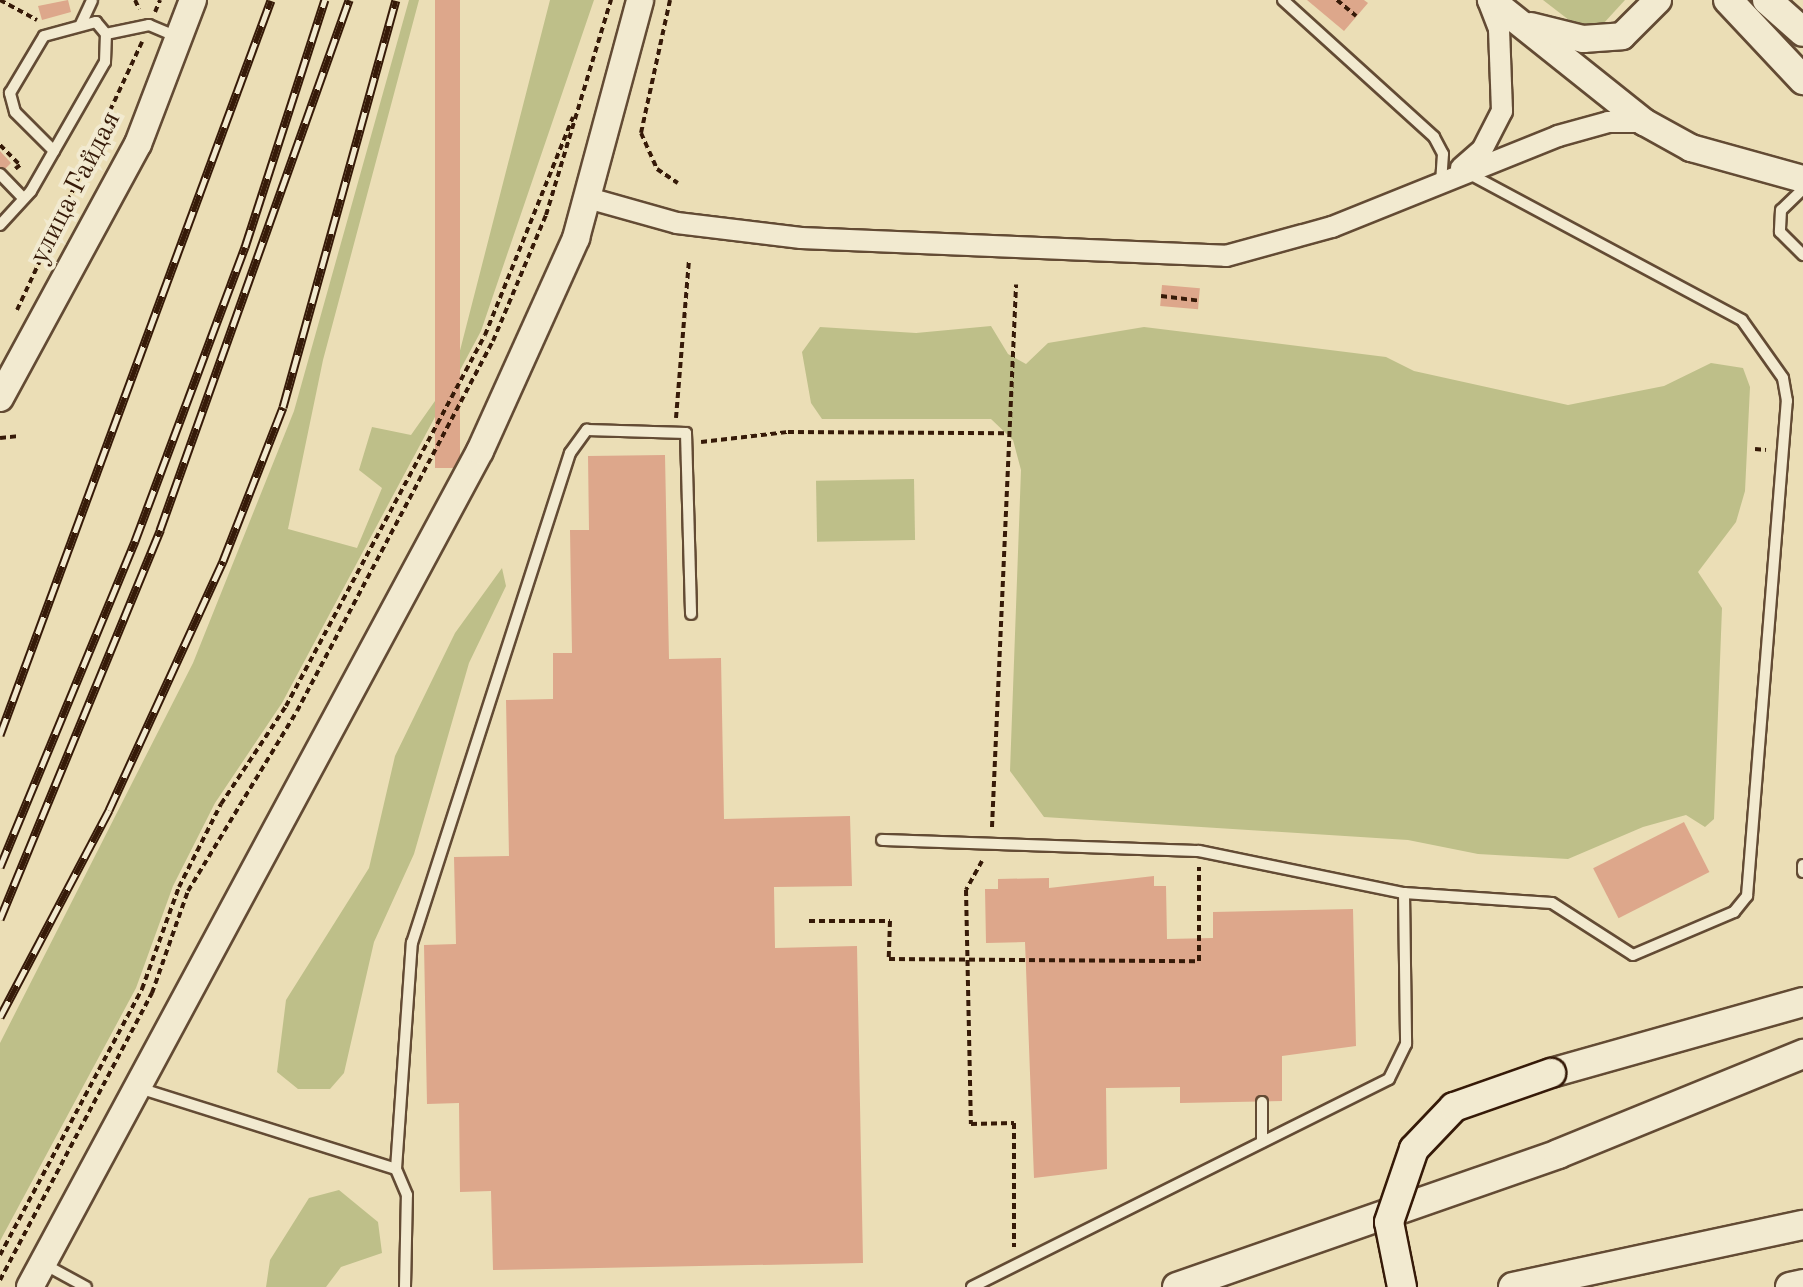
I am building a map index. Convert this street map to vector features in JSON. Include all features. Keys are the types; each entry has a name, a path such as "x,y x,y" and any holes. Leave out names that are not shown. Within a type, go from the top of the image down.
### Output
{"main road":[{"path":"1728,0 1803,80"},
{"path":"1767,0 1803,32"},
{"path":"1402,1287 1389,1222 1414,1149 1454,1107 1551,1073 1803,1002"},
{"path":"1177,1287 1558,1154 1803,1054"},
{"path":"1513,1287 1803,1225"},
{"path":"1790,1287 1803,1284"}],"street":[{"name":"улица Гайдая","path":"4,386 138,144 193,0"},
{"path":"30,1287 135,1085 480,451 588,198 640,0"},
{"path":"1441,182 1482,150 1502,111 1499,29 1490,0"},
{"path":"1490,0 1644,122 1703,153 1803,179"},
{"path":"1520,23 1583,39 1622,36 1658,0"},
{"path":"588,198 677,223 801,238 1226,256 1271,248 1558,136 1608,122 1644,122"}],"lane":[{"path":"81,24 92,0"},
{"path":"1283,0 1434,137 1443,154 1441,182"},
{"path":"0,225 23,198 54,151 105,62 106,34 102,25 81,24 57,31 40,41 10,100 54,151"},
{"path":"106,34 149,25 179,38"},
{"path":"882,840 1199,851 1404,893 1552,903 1627,952 1648,952 1745,902 1787,401 1783,378 1742,320 1466,172"},
{"path":"0,174 23,198"},
{"path":"1803,189 1781,210 1780,232 1790,250 1803,255"},
{"path":"405,1287 407,1195 396,1169 412,943 570,453 579,436 599,426 675,428 690,444 691,614"},
{"path":"1803,865 1803,872"},
{"path":"972,1287 1262,1142 1370,1093 1396,1069 1407,1029 1404,893"},
{"path":"135,1085 163,1100 396,1169"},
{"path":"1262,1102 1262,1142"},
{"path":"42,1263 86,1287"}],"path":[{"path":"0,0 57,31"},
{"path":"13,317 160,0"},
{"path":"0,1280 152,993 188,891 297,711 493,341 546,215 611,0"},
{"path":"670,0 641,133 657,169 678,183"},
{"path":"1337,0 1356,16"},
{"path":"0,1255 142,989 179,887 221,804 286,706 485,335 585,85"},
{"path":"675,428 689,260"},
{"path":"1014,1266 1014,1123 971,1124 966,890 992,844 1016,285"},
{"path":"1161,296 1199,301"},
{"path":"690,444 788,432 1010,433"},
{"path":"0,438 18,436"},
{"path":"809,921 890,921 889,959 1199,961 1199,851"},
{"path":"142,989 152,993"}],"green space":[{"path":"409,0 419,0 323,360 288,529 357,548 382,488 359,470 372,427 411,435 454,374 550,0 594,0 481,331 282,703 215,803 173,886 136,988 0,1241 0,1043 193,663 294,411"},
{"path":"1543,0 1625,0 1603,24 1578,27"},
{"path":"991,326 1008,354 1026,364 1048,343 1144,327 1386,357 1414,371 1568,405 1664,386 1711,363 1743,368 1750,387 1745,491 1736,522 1698,572 1722,608 1714,819 1705,827 1686,815 1643,827 1568,859 1478,854 1408,840 1044,817 1010,771 1021,470 1013,440 991,419 822,419 811,403 802,352 820,327 916,333"},
{"path":"914,479 915,540 817,542 816,481"},
{"path":"502,568 506,586 469,663 414,854 374,942 344,1073 330,1089 298,1089 277,1072 286,1000 369,868 395,756 455,633"},
{"path":"339,1190 378,1222 382,1253 341,1267 326,1287 266,1287 270,1260 309,1198"}],"building":[{"path":"68,0 71,12 42,20 38,6"},
{"path":"435,0 460,0 460,468 435,468"},
{"path":"1307,0 1364,0 1368,3 1344,31"},
{"path":"0,151 11,163 0,174"},
{"path":"1162,285 1200,288 1198,309 1160,306"},
{"path":"665,455 669,659 721,658 724,819 850,816 852,886 774,887 775,948 857,946 863,1263 493,1270 491,1191 460,1192 459,1103 427,1104 424,945 456,944 454,857 509,856 506,700 553,699 553,653 572,653 570,530 589,530 588,456"},
{"path":"1684,822 1709,872 1619,918 1593,868"},
{"path":"1154,876 1154,886 1166,886 1167,939 1213,938 1213,912 1353,909 1356,1046 1282,1056 1282,1101 1180,1103 1180,1087 1106,1088 1107,1169 1034,1178 1025,942 986,943 985,889 998,889 998,879 1049,878 1049,888"}],"railway":[{"path":"0,735 271,0"},
{"path":"0,867 135,541 245,247 325,0"},
{"path":"0,919 160,530 349,0"},
{"path":"0,1017 109,810 223,561 283,407 396,0"}]}
